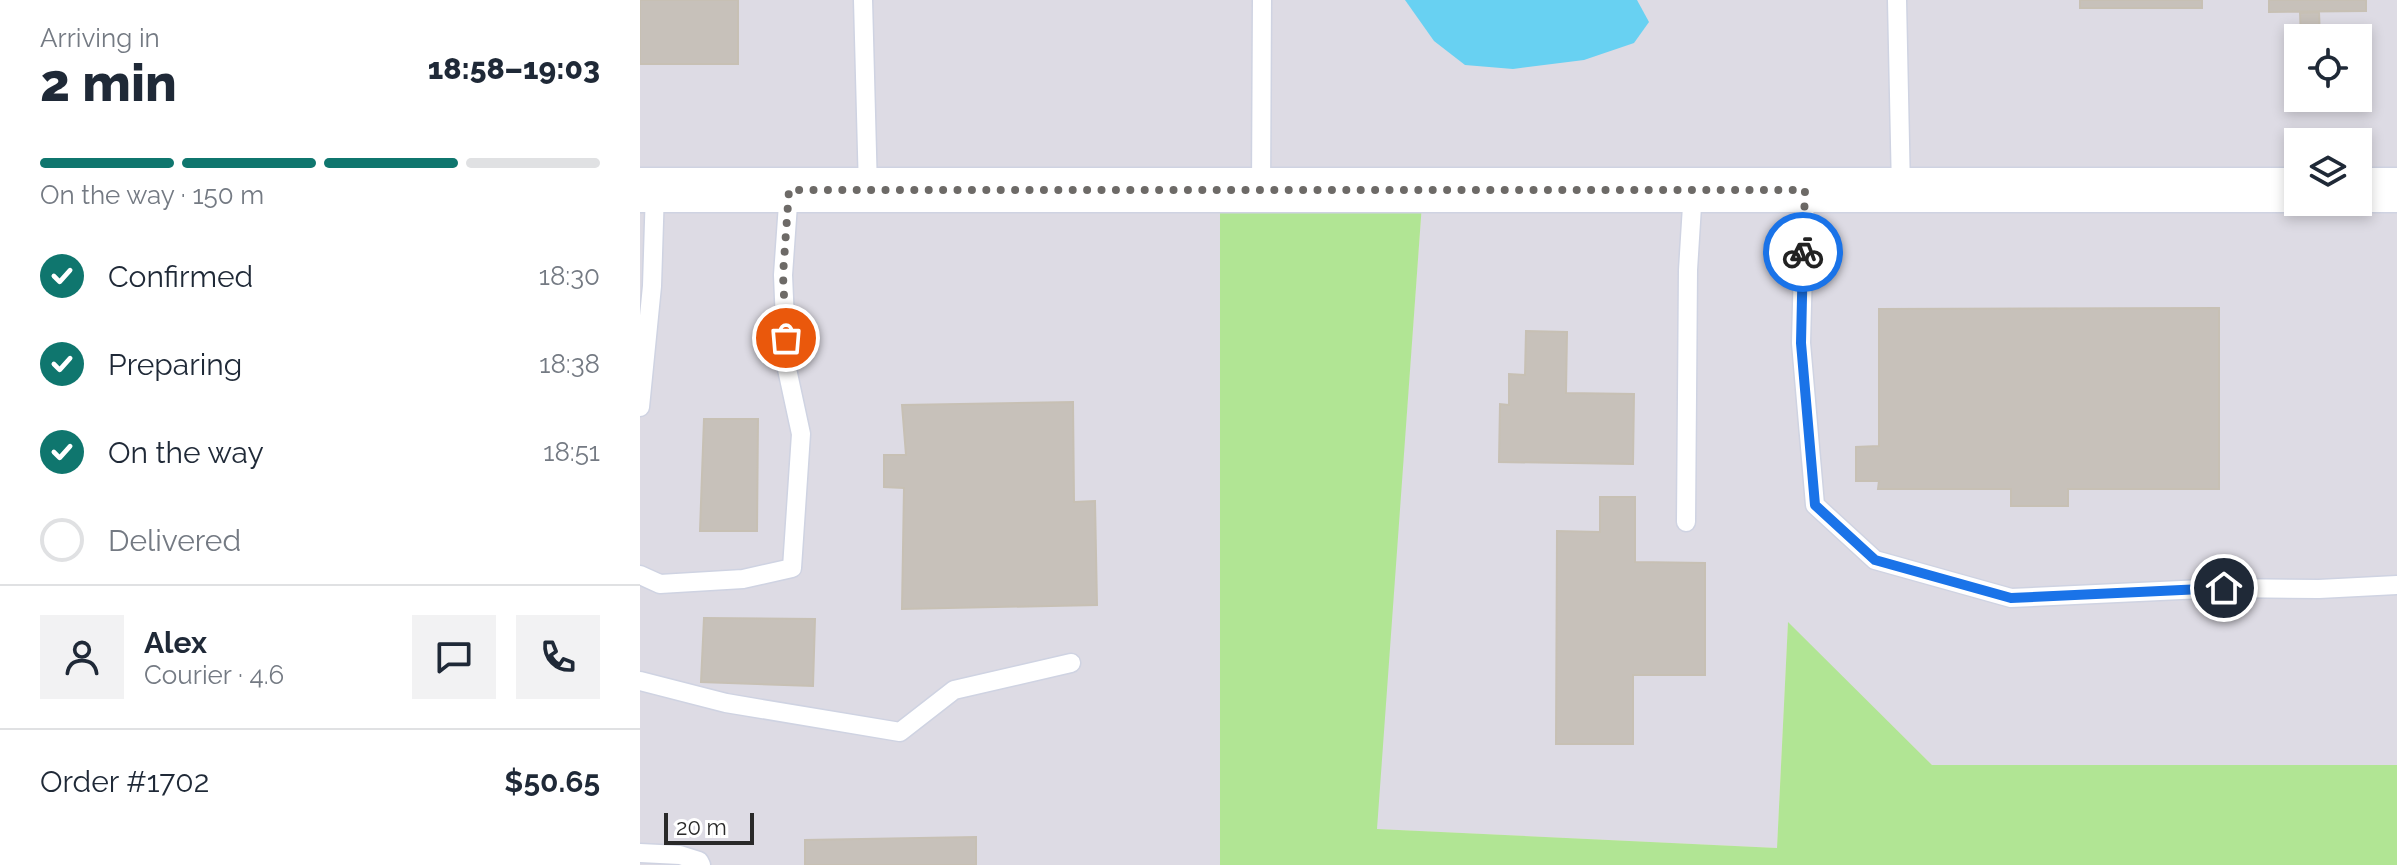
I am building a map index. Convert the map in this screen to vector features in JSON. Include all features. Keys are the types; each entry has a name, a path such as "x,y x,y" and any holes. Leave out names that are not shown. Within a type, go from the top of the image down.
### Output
{"street":[{"path":"648,190 2284,190"},
{"path":"2372,190 2397,190"}],"lane":[{"path":"863,0 868,190"},
{"path":"1261,190 1262,0"},
{"path":"1897,0 1901,190"},
{"path":"640,407 652,286 648,190"},
{"path":"640,575 660,584 743,579 792,568 801,434 787,353 783,275 789,190"},
{"path":"1686,522 1688,270 1693,190"},
{"path":"1805,190 1801,343 1815,505 1875,560 2011,598 2224,588 2319,589 2397,585"},
{"path":"640,681 726,703 900,732 954,690 1071,663"},
{"path":"640,853 680,855 699,861 701,865"}],"shaded area":[{"path":"640,0 2397,0 2397,765 1932,765 1788,623 1777,848 1376,829 1423,190 1220,190 1220,865 640,865"}],"green space":[{"path":"1220,190 1423,190 1377,829 1777,848 1788,622 1932,765 2397,765 2397,865 1220,865"}],"water":[{"path":"1405,0 1637,0 1649,22 1634,43 1584,60 1513,69 1465,65 1434,41"}],"building":[{"path":"640,0 738,0 738,64 640,64"},
{"path":"2080,0 2202,0 2202,8 2080,8"},
{"path":"2269,0 2366,0 2366,11 2269,12"},
{"path":"2319,12 2319,24 2300,24 2300,13"},
{"path":"2219,308 2219,489 2068,489 2068,506 2011,506 2011,489 1878,489 1879,481 1856,481 1856,447 1879,446 1879,309"},
{"path":"1526,331 1567,332 1566,393 1634,394 1633,464 1499,462 1500,404 1509,405 1509,374 1525,375"},
{"path":"1073,402 1074,502 1095,501 1097,605 902,609 904,488 884,487 884,455 906,455 902,405"},
{"path":"704,419 758,419 757,531 700,531"},
{"path":"1600,497 1635,497 1635,562 1705,563 1705,675 1633,675 1633,744 1556,744 1557,531 1600,532"},
{"path":"704,618 815,619 813,686 701,682"},
{"path":"976,837 976,865 805,865 805,840"}],"way so far":[{"path":"786,338 783,275 789,190 1805,190 1803,252"}],"route":[{"path":"1803,252 1801,343 1815,505 1875,560 2011,598 2224,588"}]}
